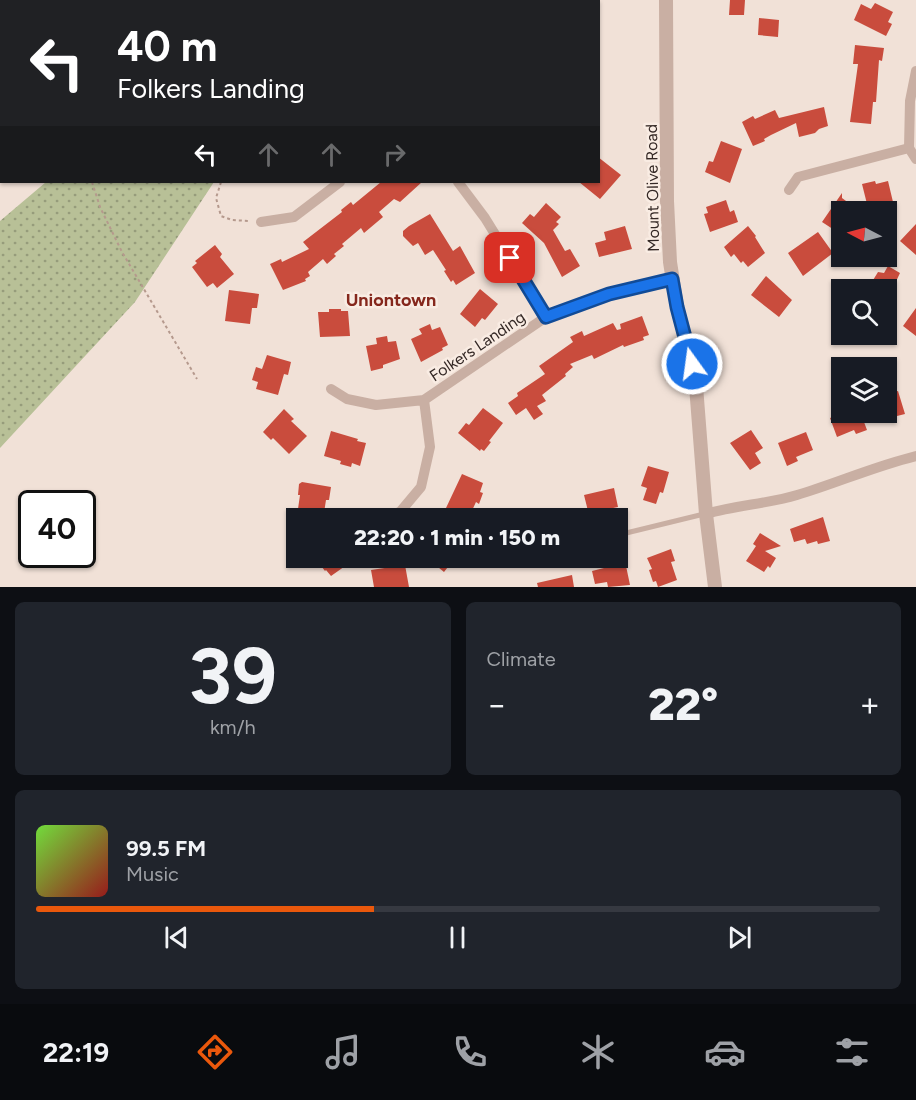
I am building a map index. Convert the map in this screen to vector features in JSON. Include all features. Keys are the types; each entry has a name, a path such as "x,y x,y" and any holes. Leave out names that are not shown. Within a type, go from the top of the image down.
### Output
{"street":[{"name":"Mount Olive Road","path":"666,0 667,201 672,279 696,386 706,514 715,587"},
{"path":"916,72 910,101 909,148 916,159"},
{"path":"789,190 798,177 909,148"},
{"path":"261,222 294,217 339,183"},
{"path":"459,183 485,218 546,317"},
{"name":"Folkers Landing","path":"331,389 347,399 376,405 424,400 546,317 609,294 672,279"},
{"path":"403,508 421,487 430,447 424,400"},
{"path":"706,514 739,505 796,495 916,456"}],"lane":[{"path":"628,533 706,514"}],"path":[{"path":"92,183 100,207 122,252 197,378"},
{"path":"221,183 216,198 221,216 232,220 261,222"}],"green space":[{"path":"45,183 213,183 135,302 0,448 0,221"}],"building":[{"path":"730,0 745,0 744,15 729,15"},
{"path":"875,3 893,12 888,22 892,24 886,36 854,20 861,4 871,9"},
{"path":"759,18 779,20 778,37 758,35"},
{"path":"855,45 884,48 882,61 879,60 876,102 873,102 871,124 850,122 858,64 853,64"},
{"path":"824,107 828,126 815,133 799,137 796,123 753,146 742,122 753,116 755,119 775,110 779,118"},
{"path":"721,141 742,149 730,183 705,172 709,161 713,162"},
{"path":"600,159 621,175 600,199 580,183 600,183"},
{"path":"888,181 893,201 866,201 862,184"},
{"path":"380,183 421,183 400,202 394,199 379,212 383,217 364,233 361,228 342,244 344,246 327,264 323,259 308,272 310,276 305,279 306,281 283,290 270,264 281,259 282,262 309,249 303,242 342,212 341,210 351,202 353,205"},
{"path":"842,193 842,198 846,201 836,201"},
{"path":"726,200 730,212 734,210 738,222 710,232 704,214 708,213 706,207"},
{"path":"546,203 561,217 556,222 559,224 553,230 565,251 570,249 580,266 562,277 544,243 522,223 530,214 534,217"},
{"path":"831,209 831,228 822,222"},
{"path":"430,214 453,251 460,246 475,273 456,285 453,280 451,282 433,250 425,255 418,243 413,246 403,236 403,231 409,226"},
{"path":"916,224 916,255 900,241"},
{"path":"625,226 632,249 599,257 595,243 606,240 604,232"},
{"path":"748,226 765,253 748,267 743,261 741,263 734,254 731,257 724,247"},
{"path":"818,232 831,250 831,255 803,276 788,253"},
{"path":"215,245 222,254 220,257 234,274 217,288 213,283 207,287 192,267 197,263 195,261"},
{"path":"890,267 900,273 897,279 874,279 878,272 884,273"},
{"path":"766,276 792,300 779,317 751,295"},
{"path":"480,289 498,304 485,320 482,318 475,327 460,314"},
{"path":"229,290 259,294 257,308 252,308 250,324 225,321"},
{"path":"916,308 916,336 903,326"},
{"path":"329,309 348,311 350,336 320,337 318,312 329,312"},
{"path":"642,316 649,335 643,337 644,340 624,347 623,345 594,359 592,355 570,364 573,367 565,374 566,376 542,395 546,401 537,406 543,414 534,420 526,408 516,415 508,403 518,396 517,393 545,374 539,366 573,342 570,337 582,331 584,336 613,323 617,330 621,329 620,324"},
{"path":"430,324 432,330 440,327 448,345 421,362 411,339 422,334 419,329"},
{"path":"387,336 388,342 396,341 400,359 383,365 383,368 371,371 366,346 377,344 376,338"},
{"path":"267,355 291,362 288,375 284,374 278,395 256,389 258,382 252,380 256,367 262,369"},
{"path":"897,391 905,414 897,416"},
{"path":"483,408 503,423 484,451 481,449 480,451 458,433 466,423 469,425"},
{"path":"284,409 294,419 291,421 307,436 289,454 273,438 271,440 263,432"},
{"path":"832,423 864,423 867,430 856,434 854,430 837,437"},
{"path":"751,430 763,448 755,453 761,463 750,470 730,443"},
{"path":"331,431 366,443 360,466 352,463 351,467 340,464 341,461 324,456"},
{"path":"806,432 813,450 796,457 798,461 787,466 778,443"},
{"path":"648,466 669,472 663,493 660,492 656,504 643,500 647,488 641,486"},
{"path":"462,474 483,483 480,492 483,493 479,504 476,502 473,508 446,508"},
{"path":"302,482 331,487 325,508 298,508 299,484"},
{"path":"614,488 618,507 587,508 584,495"},
{"path":"823,517 830,541 807,544 805,539 794,542 790,529"},
{"path":"760,533 781,546 765,551 776,558 770,568 768,566 764,572 746,561 756,546 753,544"},
{"path":"671,549 675,561 671,562 677,580 658,587 656,581 653,582 649,570 652,569 647,558"},
{"path":"323,568 342,568 331,576"},
{"path":"406,568 409,587 374,587 371,570"},
{"path":"604,568 626,568 630,585 608,587 607,582 595,584 592,571"},
{"path":"572,575 574,587 538,587 537,583"}],"district":[{"name":"Uniontown","path":"391,300"}],"route":[{"path":"510,258 546,317 609,294 672,279 692,364"}]}
